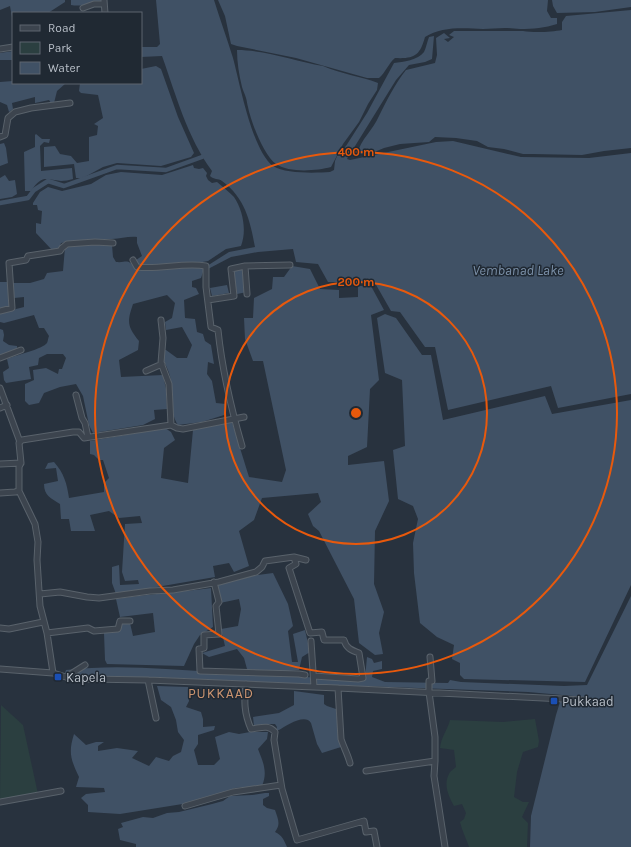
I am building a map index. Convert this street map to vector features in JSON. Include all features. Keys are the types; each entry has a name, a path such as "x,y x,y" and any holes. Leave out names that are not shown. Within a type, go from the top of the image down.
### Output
{"street":[{"path":"83,8 104,2 106,12"},
{"path":"0,49 12,47"},
{"path":"0,136 5,136 8,118 15,112 70,102"},
{"path":"0,311 12,308 9,263 26,260 28,256 60,251 67,244 95,242 113,243"},
{"path":"133,260 137,267 146,268 206,266 211,327 218,330 222,361 234,419 242,446"},
{"path":"208,300 234,296 231,269 245,266 290,265"},
{"path":"245,266 247,294"},
{"path":"161,320 162,364 169,384 171,425"},
{"path":"0,358 21,350"},
{"path":"146,371 162,364"},
{"path":"0,388 20,442 21,463 19,467 19,491 35,524 38,542 37,560 43,622 47,633 53,673"},
{"path":"76,394 88,437"},
{"path":"0,408 7,405"},
{"path":"20,442 22,440 73,432 80,432 84,438 171,425 183,429 244,417"},
{"path":"0,464 21,463"},
{"path":"0,493 19,491"},
{"path":"40,594 60,592 99,598 150,591 173,590 256,572 266,561 294,557 306,560"},
{"path":"294,557 296,564 289,568 310,633 322,632 324,640 344,640 346,646 359,653 363,678 358,679 314,676"},
{"path":"214,582 219,602 216,606 219,634 204,635 204,648 199,649 200,671 299,674 305,676"},
{"path":"47,633 88,628 94,631 118,629 120,621 130,621"},
{"path":"0,628 9,629 43,622"},
{"path":"311,641 314,687"},
{"path":"430,657 432,681 429,681 429,692 435,736 434,776 446,847"},
{"path":"66,677 85,665"},
{"path":"0,669 53,673 66,677 88,679 246,684 583,700"},
{"path":"148,680 156,718"},
{"path":"246,684 244,703 251,728 268,727 272,728 275,732 274,740 281,785 297,840 364,821 366,832 374,831 377,847"},
{"path":"338,688 341,739 350,763"},
{"path":"366,771 435,760"},
{"path":"185,806 233,792 281,785"},
{"path":"0,802 61,791"}],"green space":[{"path":"1,705 23,725 38,794 0,802"},
{"path":"535,719 539,741 538,747 523,752 517,772 514,797 523,802 529,802 522,817 528,823 527,847 469,847 460,822 464,819 466,813 462,804 454,806 447,787 447,778 451,771 456,767 454,750 440,748 450,720 503,722"}],"water":[{"path":"0,0 65,0 65,2 50,12 12,12 12,17 10,6 0,10"},
{"path":"71,0 101,1 83,5 71,5"},
{"name":"Vembanad Lake","path":"156,0 214,0 233,58 253,132 266,158 278,169 309,173 330,172 334,170 335,161 338,154 346,146 367,113 394,63 410,60 421,55 425,50 429,37 434,36 432,59 409,65 396,80 347,159 350,160 436,142 453,141 521,157 589,158 631,153 631,394 558,408 551,386 448,410 435,347 425,347 400,312 391,311 375,283 328,282 318,264 296,262 293,249 258,252 231,257 208,269 207,266 229,252 255,247 253,237 241,202 230,188 222,181 210,176 212,171 203,158 189,130 177,101 162,56 142,57 142,47 157,47 160,44"},
{"path":"218,0 548,0 547,11 551,18 557,18 557,24 530,29 461,28 438,31 425,37 419,52 416,55 407,58 395,58 379,78 367,78 296,58 231,44 225,16"},
{"path":"552,0 631,0 631,7 595,12 557,13 553,6"},
{"path":"631,10 631,148 582,155 523,154 488,147 477,141 435,137 429,142 400,144 372,153 357,154 361,144 376,121 391,92 406,70 435,63 437,55 436,38 444,33 450,38 444,39 448,42 454,37 449,35 454,31 538,32 562,30 562,22 566,16"},
{"path":"237,50 248,50 323,66 378,83 377,90 359,122 343,144 331,167 310,170 295,170 281,167 271,160 252,121 240,78"},
{"path":"12,51 12,60 0,60 0,53"},
{"path":"156,66 161,69 178,117 194,153 191,157 161,166 117,163 103,167 83,178 76,178 74,164 44,167 44,147 55,146 60,154 71,156 77,163 89,161 89,137 97,135 98,126 94,124 103,118 98,95 81,93 79,91 80,84 142,84 142,69"},
{"path":"12,81 12,84 65,84 57,91 54,103 51,103 49,100 35,103 35,97 12,103 13,109 9,112 7,105 0,102 0,82"},
{"path":"36,134 42,139 50,139 49,143 44,142 40,146 41,171 72,168 73,179 61,181 44,179 38,182 31,191 25,191 24,152 35,147"},
{"path":"4,143 8,163 0,166 0,144"},
{"path":"193,165 194,168 203,168 207,173 206,176 208,180 212,183 217,182 234,197 237,202 242,214 244,227 241,246 226,249 208,261 197,263 141,265 138,264 136,260 142,256 137,243 137,237 80,240 61,243 59,249 52,250 36,233 36,223 41,224 42,211 38,210 37,205 33,205 33,203 40,192 48,187 62,191 91,184 106,175 121,172 162,175"},
{"path":"5,175 9,181 15,180 17,194 12,197 0,199 0,178"},
{"path":"95,244 112,245 113,257 116,262 128,262 135,268 203,267 201,278 192,281 192,287 196,288 199,294 184,300 185,318 195,319 197,332 203,334 205,341 211,345 214,364 208,362 207,374 212,381 216,403 226,404 224,415 202,422 178,425 175,419 172,406 171,380 163,359 162,350 166,350 177,358 187,358 192,345 182,327 166,330 165,322 172,318 175,303 167,295 133,304 129,324 139,341 138,350 119,360 121,377 163,375 166,389 167,409 154,410 155,419 143,425 93,433 89,425 83,396 76,384 60,387 44,393 39,403 29,405 25,401 25,384 34,380 33,370 46,368 58,374 59,369 62,369 66,358 63,354 47,354 39,358 38,365 29,367 31,379 6,383 3,372 9,368 7,359 35,350 45,345 49,336 44,328 39,328 34,315 4,323 0,322 0,313 24,307 24,297 14,298 13,283 30,283 44,279 47,273 63,271 65,247"},
{"path":"292,266 310,269 320,289 339,290 339,298 358,297 358,286 371,286 384,310 371,315 379,380 370,389 367,447 348,456 348,465 384,461 389,501 375,531 374,584 384,612 379,633 383,654 375,655 359,643 354,599 319,531 313,526 308,514 321,502 318,493 262,498 254,520 239,531 249,566 234,572 229,563 213,566 215,577 116,594 112,583 112,567 119,565 120,585 139,584 138,580 125,581 122,572 125,524 142,523 140,516 119,518 109,511 90,515 95,531 71,531 69,519 61,519 60,504 47,494 44,488 44,484 58,481 56,468 45,469 48,463 54,462 64,479 69,498 104,492 104,483 109,478 103,460 99,460 94,455 90,454 90,441 165,428 171,432 175,440 164,448 161,478 188,483 193,430 231,419 249,477 282,482 286,470 263,361 253,361 245,339 244,318 253,318 254,298 272,289 273,277 284,277"},
{"path":"243,269 247,292 237,294 233,270"},
{"path":"0,282 9,282 11,307 0,309"},
{"path":"227,285 229,293 212,296 210,288"},
{"path":"385,314 396,318 422,355 431,355 443,420 545,396 552,414 631,400 631,585 585,682 464,679 460,675 460,663 452,659 454,645 437,637 420,623 414,573 413,543 418,519 413,506 398,499 393,450 405,446 402,380 385,373 377,318"},
{"path":"0,329 3,330 3,341 9,345 17,346 17,350 0,355"},
{"path":"273,573 288,604 293,626 288,631 292,662 298,662 293,634 305,630 310,652 302,657 299,670 269,672 247,669 244,658 237,649 209,657 202,653 225,646 221,629 238,626 241,609 239,599 220,603 216,584 251,576"},
{"path":"211,588 213,627 200,635 194,644 184,666 107,664 105,660 104,633 120,630 119,623 130,623 133,636 155,632 153,613 120,617 116,599"},
{"path":"631,596 631,847 530,847 531,816 560,702 584,702 585,697 528,692 174,678 85,676 65,673 66,670 85,668 122,667 160,668 252,675 365,678 367,657 372,659 374,663 382,661 382,669 373,671 372,677 385,682 448,683 450,680 461,682 564,686 587,685"},
{"path":"157,686 188,687 189,701 186,707 201,712 203,727 215,726 214,730 198,735 198,744 194,750 198,765 214,765 220,759 215,737 229,732 239,734 250,732 268,732 267,739 258,749 265,772 262,786 235,788 222,794 195,802 120,814 88,812 88,805 81,798 86,794 105,792 104,788 76,787 79,777 71,756 71,746 74,734 86,745 96,742 104,742 98,746 98,751 117,748 138,751 132,758 149,766 156,757 169,761 173,756 181,752 184,740 178,732 176,720 171,707 161,700"},
{"path":"294,691 324,695 324,704 336,709 341,747 322,753 317,744 311,723 304,719 295,721 279,730 276,730 277,727 275,724 254,726 253,717 279,713 294,705"},
{"path":"269,793 269,796 263,799 263,805 267,808 275,810 278,824 275,832 281,836 287,847 136,847 136,844 120,840 118,829 123,827 121,823 143,817 153,818 167,813 179,812 212,804 223,801 230,796"}],"waterway":[{"path":"0,203 28,198 34,190 48,181 64,186 117,167 166,170 202,157"}],"place":[{"name":"Kapela","path":"58,677"},
{"name":"Pukkaad","path":"554,701"}],"district":[{"name":"PUKKAAD","path":"221,693"}]}
